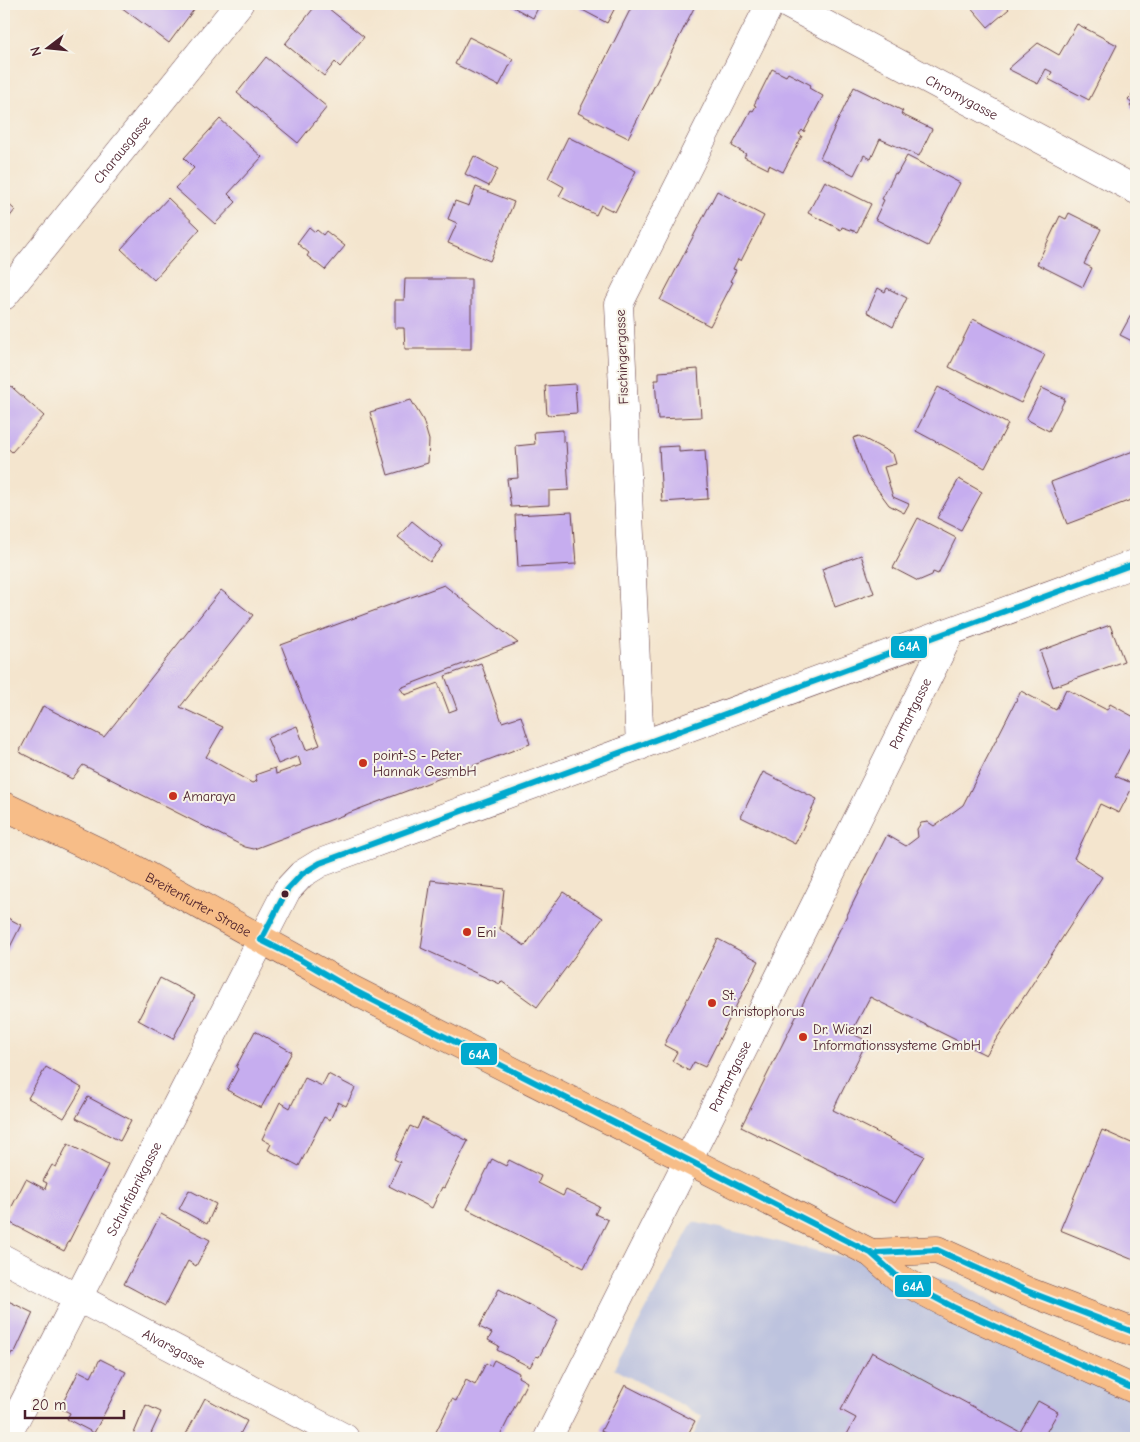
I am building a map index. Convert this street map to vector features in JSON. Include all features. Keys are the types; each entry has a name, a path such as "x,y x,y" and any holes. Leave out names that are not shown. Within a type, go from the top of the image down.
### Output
{"main road":[{"name":"Breitenfurter Straße","path":"4,806 133,868 351,989 871,1253 900,1279 954,1307 1136,1390"},
{"name":"Breitenfurter Straße","path":"871,1253 937,1250 1027,1291 1136,1333"}],"street":[{"name":"Charausgasse","path":"4,296 239,4"},
{"name":"Fischingergasse","path":"640,746 619,304 770,4"},
{"name":"Chromygasse","path":"786,4 1136,190"},
{"name":"Schuhfabrikgasse","path":"6,1438 287,890 302,874 320,863 950,633 1136,563"},
{"name":"Parttartgasse","path":"548,1438 950,633"},
{"name":"Alvarsgasse","path":"4,1259 345,1438"}],"shaded area":[{"path":"693,1222 962,1284 1136,1391 1136,1438 692,1438 702,1416 614,1369"}],"building":[{"path":"117,4 198,4 169,43"},
{"path":"317,4 323,4 364,37 340,67 335,62 324,76 285,44"},
{"path":"515,4 543,4 541,7 539,6 533,18 513,7"},
{"path":"571,4 617,4 607,23"},
{"path":"633,4 690,4 695,6 628,138 578,113"},
{"path":"968,4 1005,4 1009,9 988,27"},
{"path":"1077,24 1117,45 1089,100 1048,79 1052,72 1046,69 1038,84 1008,69 1038,43 1059,55"},
{"path":"469,37 513,59 499,86 455,64"},
{"path":"266,57 327,107 298,143 237,93"},
{"path":"772,69 786,76 788,73 811,85 809,88 823,96 804,132 802,130 799,134 802,136 783,172 769,165 768,169 744,157 746,154 732,146 751,110 753,111 756,106 754,105"},
{"path":"854,87 903,111 901,114 932,129 919,156 880,139 871,159 864,155 854,175 820,158"},
{"path":"1136,91 1136,114 1130,106 1132,104 1128,99"},
{"path":"220,119 262,157 228,194 236,202 215,224 175,188 194,168 184,158"},
{"path":"568,137 636,171 615,212 601,205 596,215 559,196 564,187 548,178"},
{"path":"474,156 498,169 489,186 465,174"},
{"path":"907,156 960,183 928,246 875,219 884,200 882,199 895,173 897,174"},
{"path":"825,181 871,204 857,232 842,227 841,230 808,213"},
{"path":"476,187 514,202 490,261 448,243 457,223 448,219 455,201 469,206"},
{"path":"717,191 764,216 741,261 738,259 733,269 736,270 730,281 733,282 710,326 660,300"},
{"path":"168,198 200,229 154,280 121,249"},
{"path":"4,200 15,210 4,224"},
{"path":"1069,213 1101,229 1084,264 1092,268 1083,287 1037,264 1060,216 1066,219"},
{"path":"309,227 323,235 326,231 345,246 325,270 307,256 309,253 297,243"},
{"path":"405,279 471,279 471,349 405,349 404,328 395,328 395,300 404,300"},
{"path":"878,288 885,292 887,288 907,298 893,327 867,312"},
{"path":"1131,315 1136,318 1136,343 1120,335"},
{"path":"973,319 1045,355 1021,403 949,367"},
{"path":"698,369 701,417 658,419 655,380 659,380 659,372"},
{"path":"4,380 44,416 12,452 4,445"},
{"path":"575,384 577,413 547,415 545,386"},
{"path":"938,387 1008,424 985,468 916,431"},
{"path":"1042,388 1065,399 1049,431 1026,419"},
{"path":"411,400 423,420 429,440 428,463 388,475 370,412"},
{"path":"563,430 563,443 566,442 569,490 549,491 549,505 511,507 507,479 518,478 516,446 535,444 534,432"},
{"path":"859,436 893,454 896,464 884,467 893,497 909,504 904,513 889,505 867,475 853,438"},
{"path":"679,446 679,452 705,450 708,499 662,502 659,447"},
{"path":"1136,450 1136,498 1067,524 1051,482"},
{"path":"959,479 982,492 961,530 937,518"},
{"path":"572,512 576,564 518,567 515,515"},
{"path":"918,518 956,538 938,574 933,572 932,575 918,581 893,568"},
{"path":"412,521 443,546 430,562 398,537"},
{"path":"861,555 874,593 835,607 822,569"},
{"path":"444,585 518,643 400,688 405,695 438,683 449,712 457,709 445,676 481,663 502,722 521,716 530,744 254,849 245,847 83,765 72,779 19,752 43,706 104,737 221,590 253,615 180,707 223,727 206,757 252,783 257,781 255,775 275,768 276,774 301,765 298,756 278,764 267,738 297,726 306,750 320,745 281,645"},
{"path":"1110,625 1124,661 1053,687 1040,651"},
{"path":"1066,689 1107,710 1110,704 1136,718 1136,751 1130,748 1115,776 1134,784 1119,813 1100,804 1074,858 1102,877 986,1055 870,997 851,1033 867,1041 833,1110 924,1156 895,1203 741,1127 887,835 906,846 918,837 917,829 921,823 928,822 934,826 963,805 1021,691 1056,710"},
{"path":"763,772 817,799 795,844 741,817"},
{"path":"431,880 504,889 500,929 525,946 563,892 603,918 537,1007 501,981 500,984 421,948"},
{"path":"4,916 21,925 4,959"},
{"name":"St. Christophorus","path":"718,939 759,961 705,1067 694,1062 689,1071 672,1061 677,1052 664,1045"},
{"path":"160,978 195,996 173,1039 138,1020"},
{"path":"255,1031 292,1052 261,1108 227,1090 238,1069 236,1067"},
{"path":"46,1067 82,1088 64,1118 28,1098"},
{"path":"328,1074 355,1088 346,1106 338,1102 330,1120 324,1117 299,1166 268,1150 271,1144 262,1139 280,1102 290,1108 305,1078 322,1086"},
{"path":"88,1097 131,1120 120,1141 76,1118"},
{"path":"422,1118 468,1141 432,1208 389,1186 400,1162 394,1159 410,1126 417,1129"},
{"path":"1102,1130 1136,1145 1136,1261 1060,1230"},
{"path":"68,1144 108,1165 64,1251 5,1220 26,1179 45,1189 47,1183 43,1181 52,1165 56,1167"},
{"path":"492,1159 506,1166 509,1160 541,1176 538,1183 563,1196 566,1190 599,1206 595,1214 608,1220 584,1268 467,1209"},
{"path":"189,1190 216,1204 207,1224 179,1209"},
{"path":"161,1214 210,1240 196,1266 188,1261 165,1306 124,1284"},
{"path":"499,1289 558,1320 539,1357 536,1356 530,1367 497,1350 499,1346 488,1340 492,1333 479,1327"},
{"path":"4,1299 33,1313 14,1354 12,1352 9,1358 4,1356"},
{"path":"872,1352 1020,1432 1038,1401 1058,1412 1043,1438 845,1438 856,1418 841,1410"},
{"path":"100,1359 126,1372 94,1433 67,1419 70,1413 60,1408 79,1371 91,1377"},
{"path":"494,1360 519,1373 518,1377 527,1382 499,1438 433,1438 452,1399 456,1401 466,1380 475,1385 486,1363 491,1366"},
{"path":"625,1385 695,1421 686,1438 615,1438 601,1431"},
{"path":"205,1398 247,1421 238,1438 184,1438"},
{"path":"146,1405 161,1412 149,1438 132,1438"}],"transit line":[{"name":"64A","path":"261,940 287,890 302,874 320,863 1136,563"},
{"name":"64A","path":"261,940 301,960 351,989 871,1253 900,1279 953,1307 1136,1390"},
{"name":"64A","path":"878,1253 937,1250 1027,1291 1136,1333"}],"place":[{"name":"point-S - Peter Hannak GesmbH","path":"363,763"},
{"name":"Amaraya","path":"173,796"},
{"name":"Eni","path":"467,932"},
{"name":"St. Christophorus","path":"712,1003"},
{"name":"Dr. Wienzl Informationssysteme GmbH","path":"803,1037"}]}
